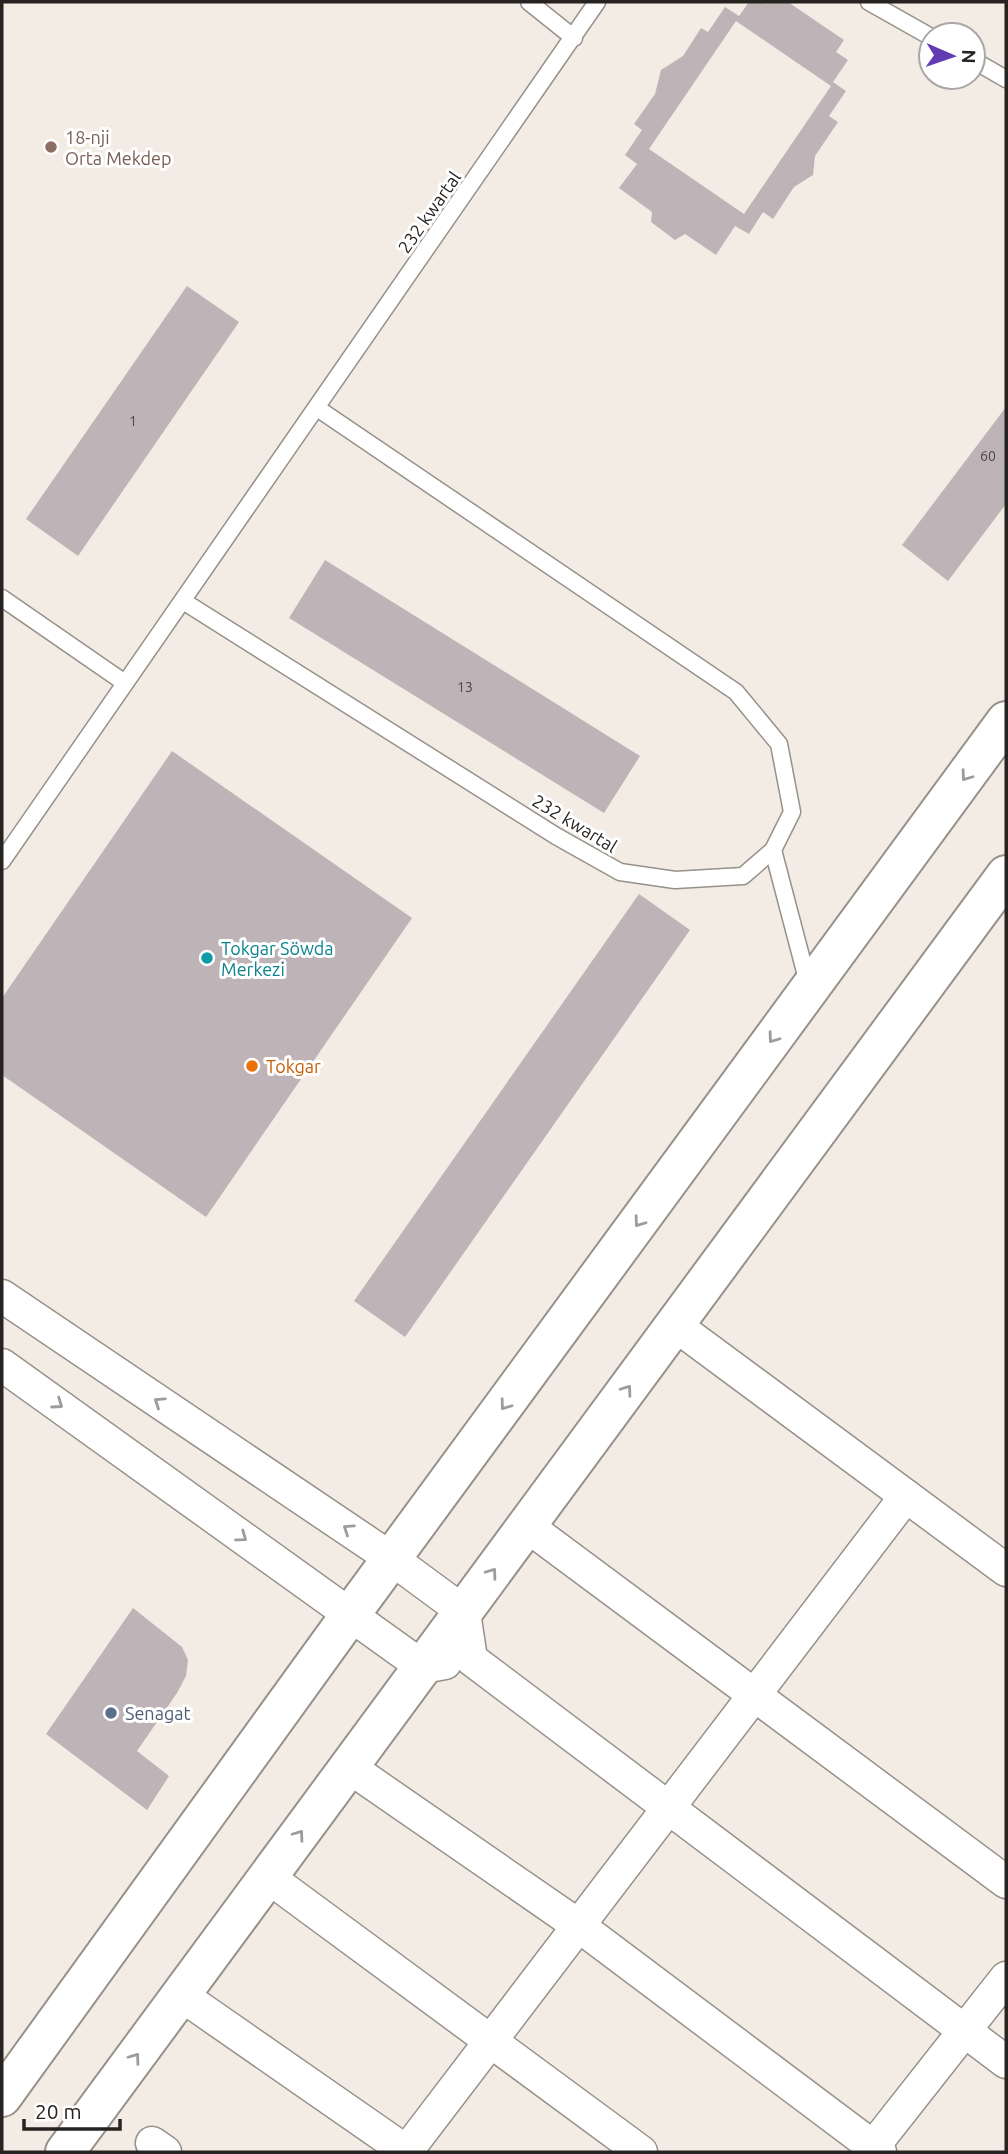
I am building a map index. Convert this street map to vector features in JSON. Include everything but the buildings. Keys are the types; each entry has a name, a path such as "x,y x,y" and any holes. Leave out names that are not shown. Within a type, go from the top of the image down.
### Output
{"main road":[{"path":"2,2097 351,1615 1006,721"},
{"path":"65,2152 1006,875"}],"street":[{"path":"2,1296 392,1559 464,1612 471,1659 1006,2062"},
{"path":"676,1325 1006,1570"},
{"path":"2,1365 423,1667 471,1659"},
{"path":"181,1995 407,2152 906,1496"},
{"path":"527,1526 1006,1882"},
{"path":"349,1767 579,1926 874,2151 1006,1978"},
{"path":"268,1877 641,2152"}],"lane":[{"path":"529,2 574,38"},
{"name":"232 kwartal","path":"2,861 597,2"},
{"path":"869,2 917,29"},
{"path":"987,68 1006,79"},
{"name":"232 kwartal","path":"183,601 556,836 620,873 675,880 743,876 773,850 792,812 779,744 736,692 317,408"},
{"path":"2,598 125,683"},
{"path":"773,850 810,989"}],"place":[{"name":"18-nji Orta Mekdep","path":"51,147"},
{"name":"Tokgar Söwda Merkezi","path":"207,958"},
{"name":"Tokgar","path":"252,1066"},
{"name":"Senagat","path":"111,1713"}]}
